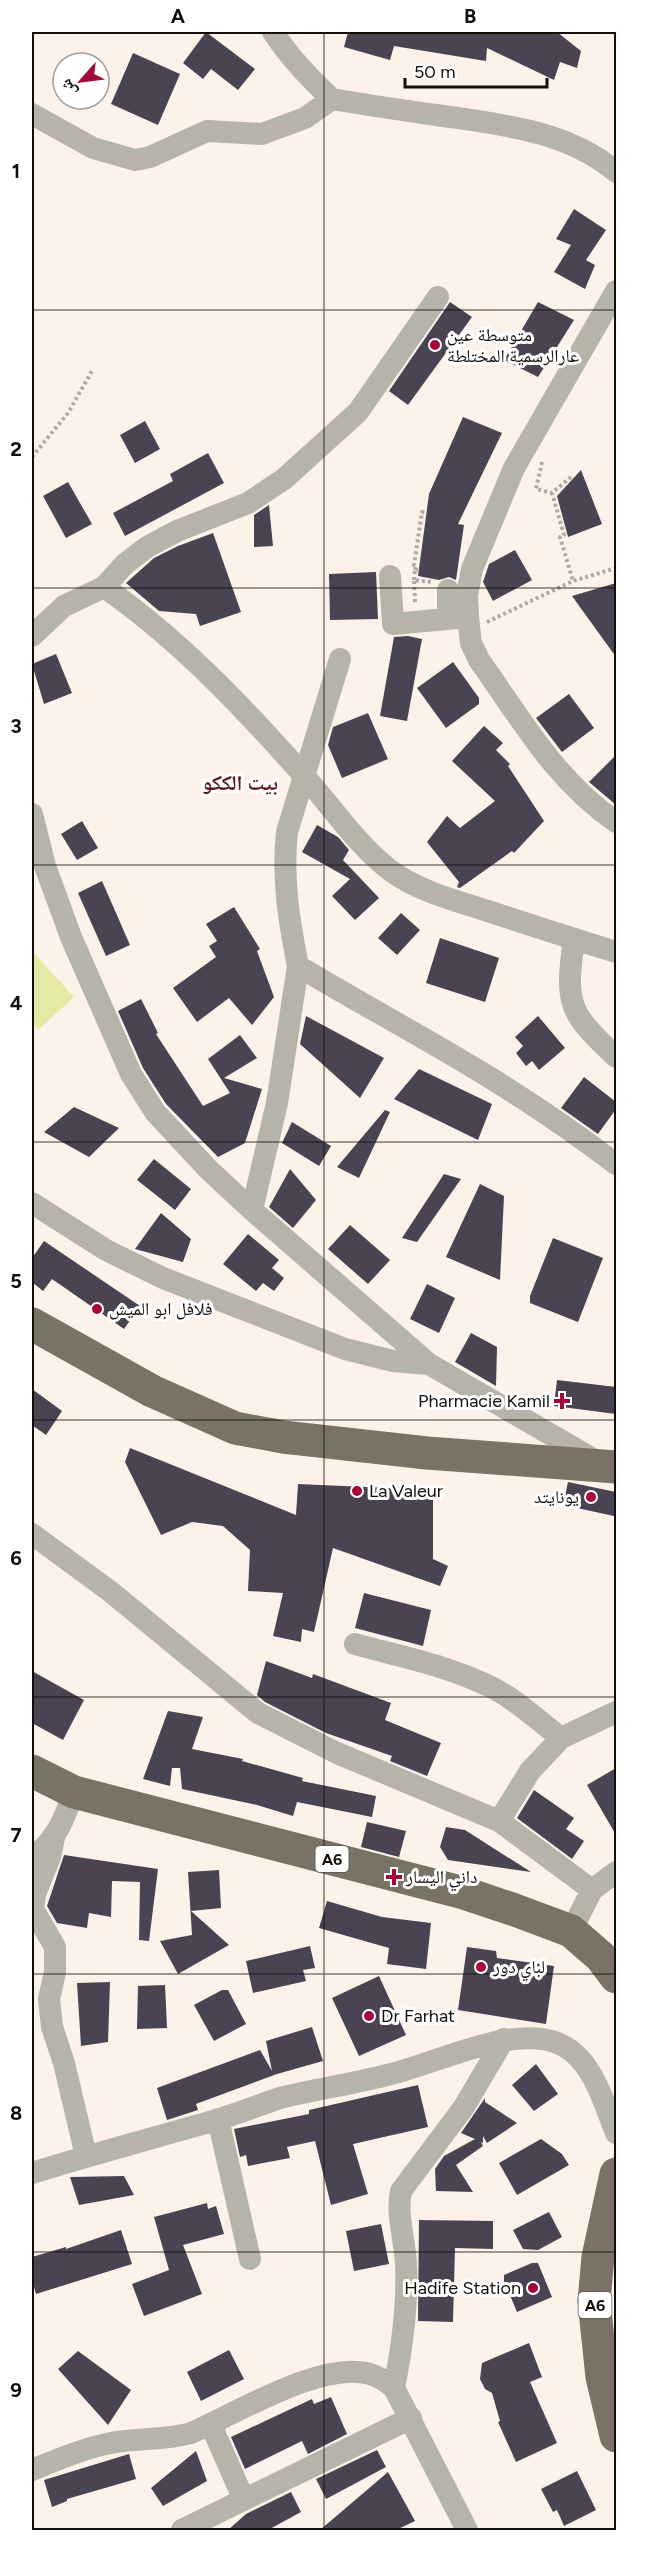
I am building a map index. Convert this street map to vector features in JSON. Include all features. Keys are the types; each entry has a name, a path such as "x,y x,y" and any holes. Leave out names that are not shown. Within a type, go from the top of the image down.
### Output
{"highway":[{"path":"32,1324 152,1391 235,1428 283,1437 426,1453 611,1467"},
{"name":"A6","path":"32,1771 74,1792 464,1893 571,1931 601,1957 616,1977"},
{"name":"A6","path":"616,2174 598,2257 594,2301 602,2377 616,2436"}],"street":[{"path":"273,32 288,55 332,99 527,130 589,153 616,172"},
{"path":"32,114 93,148 135,160 150,158 207,130 262,134 305,118 332,99"},
{"path":"462,622 472,569 501,497 524,450 616,291"},
{"path":"32,636 64,606 105,587 125,564 147,547 177,531 248,503 284,478 358,412 438,297"},
{"path":"390,576 393,624 462,622"},
{"path":"105,587 135,608 179,645 306,777 362,844 391,871 410,883 444,897 616,951"},
{"path":"448,590 479,660 551,763 579,793 616,822"},
{"path":"252,1210 277,1103 298,966 285,895 284,858 291,818 306,777 340,659"},
{"path":"32,814 55,899 118,1045 155,1112 179,1139 252,1210 429,1364 611,1467"},
{"path":"574,939 568,977 568,992 573,1007 587,1027 616,1057"},
{"path":"298,966 484,1074 574,1133 616,1164"},
{"path":"32,1203 106,1250 163,1278 345,1349 393,1361 429,1364"},
{"path":"32,1534 111,1592 258,1713 337,1753 499,1821 592,1890"},
{"path":"355,1644 476,1680 508,1697 561,1738"},
{"path":"499,1821 530,1771 561,1738 616,1712"},
{"path":"74,1792 54,1838 50,1857 35,1894 33,1909 55,1947 55,1972 50,1999 52,2027 64,2063 86,2157"},
{"path":"32,1859 54,1838"},
{"path":"571,1931 592,1890 616,1872"},
{"path":"32,2173 279,2099 425,2065 504,2039 539,2038 567,2048 579,2058 596,2085 616,2133"},
{"path":"394,2388 406,2293 406,2264 399,2206 401,2191 464,2107 504,2039"},
{"path":"218,2119 250,2259"},
{"path":"32,2470 98,2446 117,2442 177,2437 211,2425 300,2383 321,2376 362,2372 379,2377 394,2388 467,2530"},
{"path":"182,2530 411,2418"},
{"path":"211,2425 244,2500"}],"path":[{"path":"32,457 68,413 92,371"},
{"path":"524,450 543,454 536,489 552,493"},
{"path":"552,493 571,477"},
{"path":"552,493 564,535 560,537 573,581"},
{"path":"414,580 422,513 426,513"},
{"path":"462,622 573,581 616,568"}],"green space":[{"path":"32,951 74,997 38,1030 32,1023"}],"building":[{"path":"206,32 255,69 238,90 211,69 203,79 183,63"},
{"path":"348,32 557,32 581,51 577,68 560,62 554,80 487,48 486,61 394,46 390,60 344,47"},
{"path":"133,53 180,74 158,125 111,104"},
{"path":"574,209 606,230 586,260 595,265 585,289 554,272 571,245 556,239"},
{"name":"متوسطة عين عارالرسمية المختلطة","path":"450,302 472,317 408,405 389,391"},
{"path":"538,302 574,320 538,377 504,360"},
{"path":"463,417 502,433 458,524 464,525 456,580 449,577 439,580 418,576 429,494"},
{"path":"145,421 160,449 135,463 120,435"},
{"path":"208,453 224,483 125,536 113,513 173,481 170,474"},
{"path":"581,470 602,524 568,537 557,496"},
{"path":"68,482 92,524 66,538 43,496"},
{"path":"269,505 273,546 254,547 254,515"},
{"path":"213,533 241,612 200,626 196,614 159,611 126,583 154,558"},
{"path":"515,550 532,580 493,601 483,582 489,564"},
{"path":"376,572 378,619 330,620 329,574"},
{"path":"616,583 616,657 572,596"},
{"path":"408,636 422,639 407,721 380,716 394,637"},
{"path":"56,654 72,693 44,704 32,664"},
{"path":"453,662 479,698 479,704 446,728 417,688"},
{"path":"569,694 594,728 562,752 536,718"},
{"path":"368,713 388,759 342,778 328,745 333,727"},
{"path":"484,726 503,743 496,750 510,764 508,766 544,821 514,853 512,851 460,888 457,887 459,882 427,842 447,816 460,828 495,801 452,761"},
{"path":"616,755 616,805 589,782"},
{"path":"82,821 98,848 77,860 61,834"},
{"path":"317,825 338,837 349,850 343,860 379,898 355,920 332,896 350,879 302,852"},
{"path":"102,881 130,945 106,956 78,893"},
{"path":"234,907 260,949 257,951 274,997 252,1025 229,998 197,1022 173,988 216,957 209,946 217,941 206,924"},
{"path":"401,913 420,930 397,955 378,938"},
{"path":"440,938 499,958 485,1002 426,983"},
{"path":"141,999 158,1033 156,1034 203,1106 230,1093 208,1059 240,1035 257,1058 224,1078 262,1089 245,1143 218,1157 166,1104 143,1068 118,1011"},
{"path":"306,1016 384,1058 360,1098 300,1044"},
{"path":"538,1016 565,1048 539,1070 532,1061 526,1066 516,1053 523,1046 515,1037"},
{"path":"419,1069 492,1104 478,1140 394,1099"},
{"path":"584,1077 616,1102 616,1109 598,1134 561,1108"},
{"path":"74,1107 119,1128 89,1157 44,1132"},
{"path":"385,1110 390,1112 359,1178 337,1167"},
{"path":"292,1122 331,1146 319,1166 282,1143"},
{"path":"154,1159 191,1189 175,1210 137,1180"},
{"path":"290,1169 316,1200 293,1228 269,1207"},
{"path":"444,1174 461,1179 417,1242 402,1238"},
{"path":"480,1184 504,1196 500,1280 446,1257"},
{"path":"161,1213 191,1239 183,1262 135,1249"},
{"path":"350,1225 390,1260 368,1284 328,1249"},
{"path":"248,1234 279,1260 272,1268 284,1278 274,1291 263,1283 256,1291 223,1264"},
{"path":"553,1238 603,1258 578,1322 530,1303 530,1296"},
{"path":"44,1241 140,1306 124,1329 52,1279 43,1291 32,1282 32,1258"},
{"path":"427,1284 455,1298 439,1333 410,1319"},
{"path":"471,1333 497,1347 496,1386 455,1362"},
{"path":"557,1380 616,1387 616,1414 554,1406"},
{"path":"32,1389 62,1411 46,1435 32,1425"},
{"path":"130,1448 296,1515 298,1484 433,1490 433,1559 448,1566 440,1586 333,1548 314,1632 302,1629 301,1642 273,1636 283,1593 248,1591 250,1550 223,1526 192,1522 161,1535 125,1462"},
{"name":"يونايتد","path":"568,1482 616,1492 614,1516 563,1505"},
{"path":"364,1593 431,1610 423,1646 355,1628"},
{"path":"266,1661 312,1678 313,1674 391,1703 385,1720 441,1743 427,1776 390,1761 392,1756 326,1733 265,1702 257,1695"},
{"path":"32,1671 84,1700 63,1740 32,1723"},
{"path":"168,1711 203,1717 192,1749 243,1759 242,1761 303,1778 302,1781 376,1796 372,1817 297,1802 293,1816 257,1805 182,1789 180,1768 172,1768 170,1786 143,1779"},
{"path":"616,1768 616,1835 587,1785"},
{"path":"534,1790 574,1818 566,1829 584,1841 572,1859 517,1818"},
{"path":"367,1822 406,1831 399,1857 361,1847"},
{"path":"446,1827 465,1830 531,1872 448,1860 440,1847"},
{"path":"64,1855 158,1869 149,1941 139,1940 140,1882 112,1881 111,1917 89,1913 87,1928 57,1923 47,1906"},
{"path":"219,1870 221,1908 191,1911 229,1945 178,1974 160,1941 192,1935 188,1872"},
{"path":"327,1901 382,1917 431,1923 426,1969 387,1964 389,1948 319,1928"},
{"path":"310,1946 315,1968 303,1970 306,1981 253,1993 246,1961"},
{"path":"467,1947 496,1951 497,1958 554,1966 546,2024 458,2010"},
{"name":"Dr Farhat","path":"379,1976 406,2035 359,2056 332,1998"},
{"path":"110,1982 108,2042 81,2046 77,1983"},
{"path":"165,1985 167,2028 137,2029 138,1986"},
{"path":"222,1990 228,1990 246,2024 214,2041 194,2005"},
{"path":"312,2027 323,2061 277,2074 196,2104 198,2110 167,2120 157,2088 260,2050 272,2071 266,2041"},
{"path":"536,2064 558,2094 534,2111 512,2085"},
{"path":"418,2085 428,2127 353,2144 368,2194 331,2205 315,2141 287,2147 290,2158 248,2166 246,2155 240,2157 234,2129 309,2114 309,2110"},
{"path":"485,2098 485,2102 517,2123 487,2143 483,2136 483,2143 481,2142 483,2146 456,2165 473,2192 436,2191 435,2169 444,2156 475,2139 461,2133"},
{"path":"541,2139 562,2154 569,2165 517,2195 499,2163"},
{"path":"124,2176 134,2195 79,2205 70,2177"},
{"path":"207,2203 208,2209 216,2206 224,2234 183,2245 202,2294 144,2316 132,2284 169,2270 154,2217"},
{"path":"549,2212 562,2237 538,2250 523,2249 513,2230"},
{"path":"419,2220 493,2221 493,2249 455,2248 453,2322 418,2321"},
{"path":"381,2224 389,2264 354,2271 346,2231"},
{"path":"121,2230 132,2264 36,2294 32,2279 32,2257 66,2247 66,2249"},
{"path":"532,2263 538,2263 552,2297 517,2312 504,2281 504,2275"},
{"path":"529,2343 542,2377 530,2382 557,2443 516,2462 498,2422 500,2421 492,2393 485,2389 480,2379 482,2363"},
{"path":"229,2350 244,2379 201,2401 187,2372"},
{"path":"78,2351 131,2390 108,2425 58,2369"},
{"path":"331,2397 347,2434 308,2454 302,2441 245,2469 231,2437 312,2399 314,2404"},
{"path":"377,2450 386,2467 326,2499 316,2479"},
{"path":"196,2451 207,2481 163,2506 151,2488"},
{"path":"129,2454 136,2479 67,2499 52,2507 44,2480"},
{"path":"577,2471 596,2510 564,2526 557,2510 553,2512 541,2489"},
{"path":"388,2472 415,2521 396,2530 320,2530"},
{"path":"291,2492 301,2512 268,2530 228,2530 246,2514"}],"place":[{"name":"متوسطة عين عارالرسمية المختلطة","path":"435,345"},
{"name":"فلافل ابو الميش","path":"97,1309"},
{"name":"Pharmacie Kamil","path":"562,1401"},
{"name":"La Valeur","path":"357,1491"},
{"name":"يونايتد","path":"591,1497"},
{"name":"داني اليسار","path":"394,1877"},
{"name":"لباي دور","path":"481,1967"},
{"name":"Dr Farhat","path":"369,2016"},
{"name":"Hadife Station","path":"533,2288"}],"district":[{"name":"بيت الككو","path":"240,783"}]}
